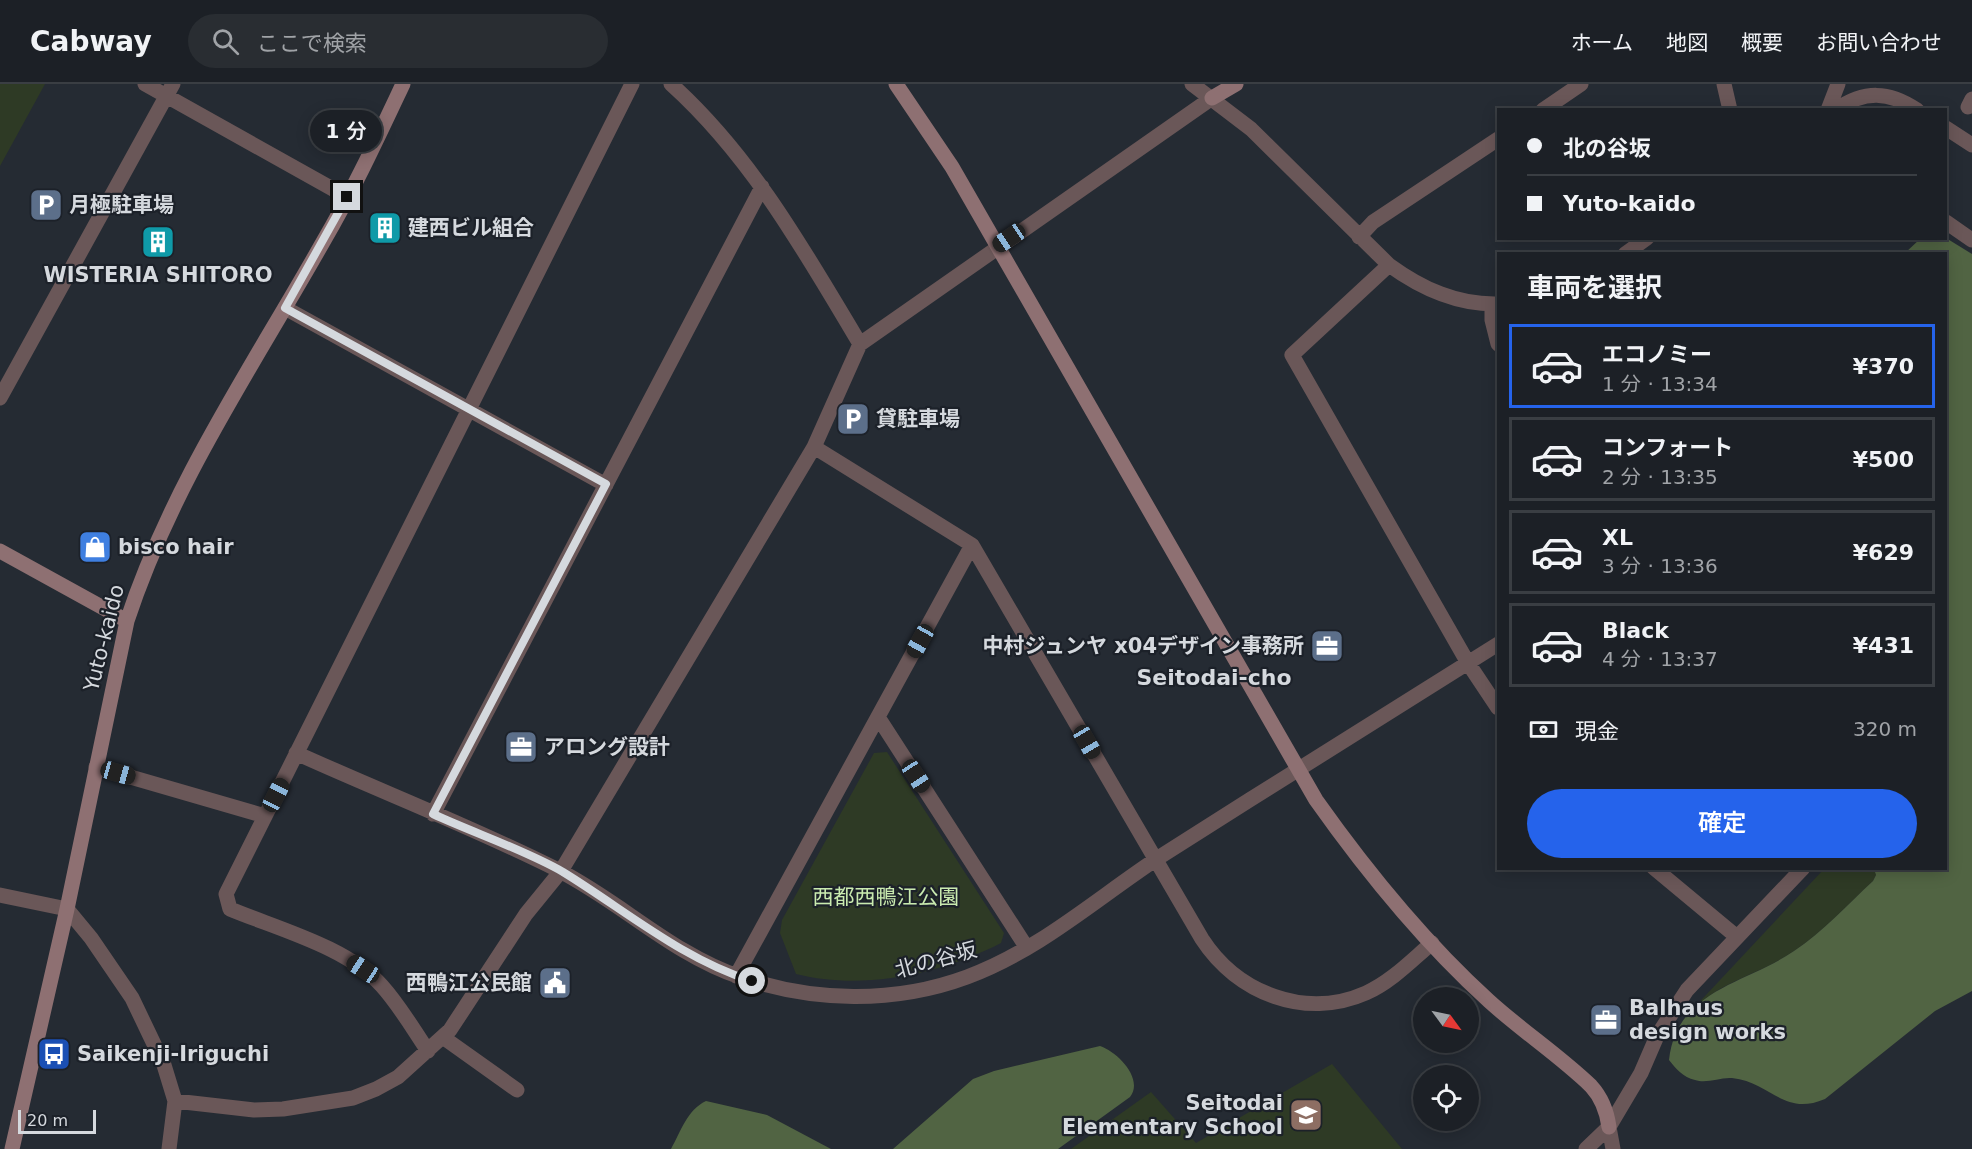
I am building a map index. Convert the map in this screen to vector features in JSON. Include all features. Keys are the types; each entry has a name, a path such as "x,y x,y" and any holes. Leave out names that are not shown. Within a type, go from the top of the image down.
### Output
{"street":[{"path":"145,84 169,90 347,197"},
{"name":"Yuto-kaido","path":"12,1149 67,909 127,621 141,576 180,491 347,197 403,84"},
{"path":"428,1051 381,985 363,969 342,956 230,909 226,894 632,84"},
{"path":"671,84 712,125 762,188 797,238 860,344"},
{"path":"896,84 946,158 1297,771 1357,856 1432,943 1488,1000 1592,1087 1604,1106 1613,1149"},
{"path":"1192,84 1251,129 1389,265 1412,281 1436,293 1461,301 1495,304 1492,320 1497,340"},
{"path":"175,1101 264,1110 352,1098 398,1077 444,1038 526,914 561,871 814,447 860,344 1212,98 1236,84"},
{"path":"1546,108 1581,84"},
{"path":"1724,84 1730,108"},
{"path":"1829,108 1838,84"},
{"path":"0,398 5,378 169,90"},
{"path":"1839,108 1848,101 1868,94 1888,95 1913,108"},
{"path":"1947,129 1972,145"},
{"path":"1359,237 1372,222 1497,140"},
{"path":"433,814 762,188"},
{"path":"1947,223 1972,240"},
{"path":"1627,252 1644,240"},
{"path":"1389,265 1292,355 1468,663 1497,706"},
{"path":"285,308 606,484"},
{"path":"814,447 972,545 1214,958 1240,981 1270,995 1314,1003 1350,999 1382,984 1432,943"},
{"path":"736,976 972,545"},
{"path":"0,551 127,621"},
{"name":"北の谷坂","path":"296,753 561,871 673,945 736,976 801,993 868,997 902,994 967,977 1027,948 1155,860 1497,645"},
{"path":"878,717 1027,948"},
{"path":"96,767 265,816"},
{"path":"1656,870 1737,937"},
{"path":"1586,1149 1609,1127 1671,1012 1687,990 1801,870"},
{"path":"0,895 67,909 92,938 132,998 164,1065 175,1101 169,1149"},
{"path":"444,1038 517,1090"}],"green space":[{"path":"0,84 45,84 0,166"},
{"path":"1947,239 1972,254 1972,991 1935,1011 1825,1099 1798,1104 1777,1097 1745,1081 1732,1078 1695,1080 1680,1072 1669,1060 1675,1036 1685,1018 1699,1003 1805,943 1873,881 1876,875 1874,870 1947,870 1947,252 1906,252 1919,240"},
{"name":"西都西鴨江公園","path":"887,752 1004,933 1001,943 953,963 901,976 848,981 796,974 780,933 782,920 874,753"},
{"path":"1823,870 1874,870 1876,875 1873,881 1805,943 1781,959 1715,992 1691,1011"},
{"path":"1100,1046 1114,1054 1127,1067 1134,1082 1133,1090 1130,1097 1058,1149 893,1149 973,1079 994,1071"},
{"name":"Seitodai Elementary School","path":"1332,1064 1402,1149 1071,1149 1151,1092 1196,1143"},
{"path":"706,1101 767,1115 831,1149 671,1149 689,1115"}],"place":[{"name":"月極駐車場","path":"46,205"},
{"name":"建西ビル組合","path":"385,228"},
{"name":"WISTERIA SHITORO","path":"158,242"},
{"name":"貸駐車場","path":"853,419"},
{"name":"bisco hair","path":"95,547"},
{"name":"中村ジュンヤ x04デザイン事務所","path":"1327,646"},
{"name":"アロング設計","path":"521,747"},
{"name":"西鴨江公民館","path":"555,983"},
{"name":"Balhaus design works","path":"1606,1020"},
{"name":"Saikenji-Iriguchi","path":"54,1054"},
{"name":"Seitodai Elementary School","path":"1306,1115"}],"district":[{"name":"Seitodai-cho","path":"1214,677"}],"route":[{"path":"347,197 285,308 606,484 433,814 561,871 673,945 704,962 752,981"}]}
